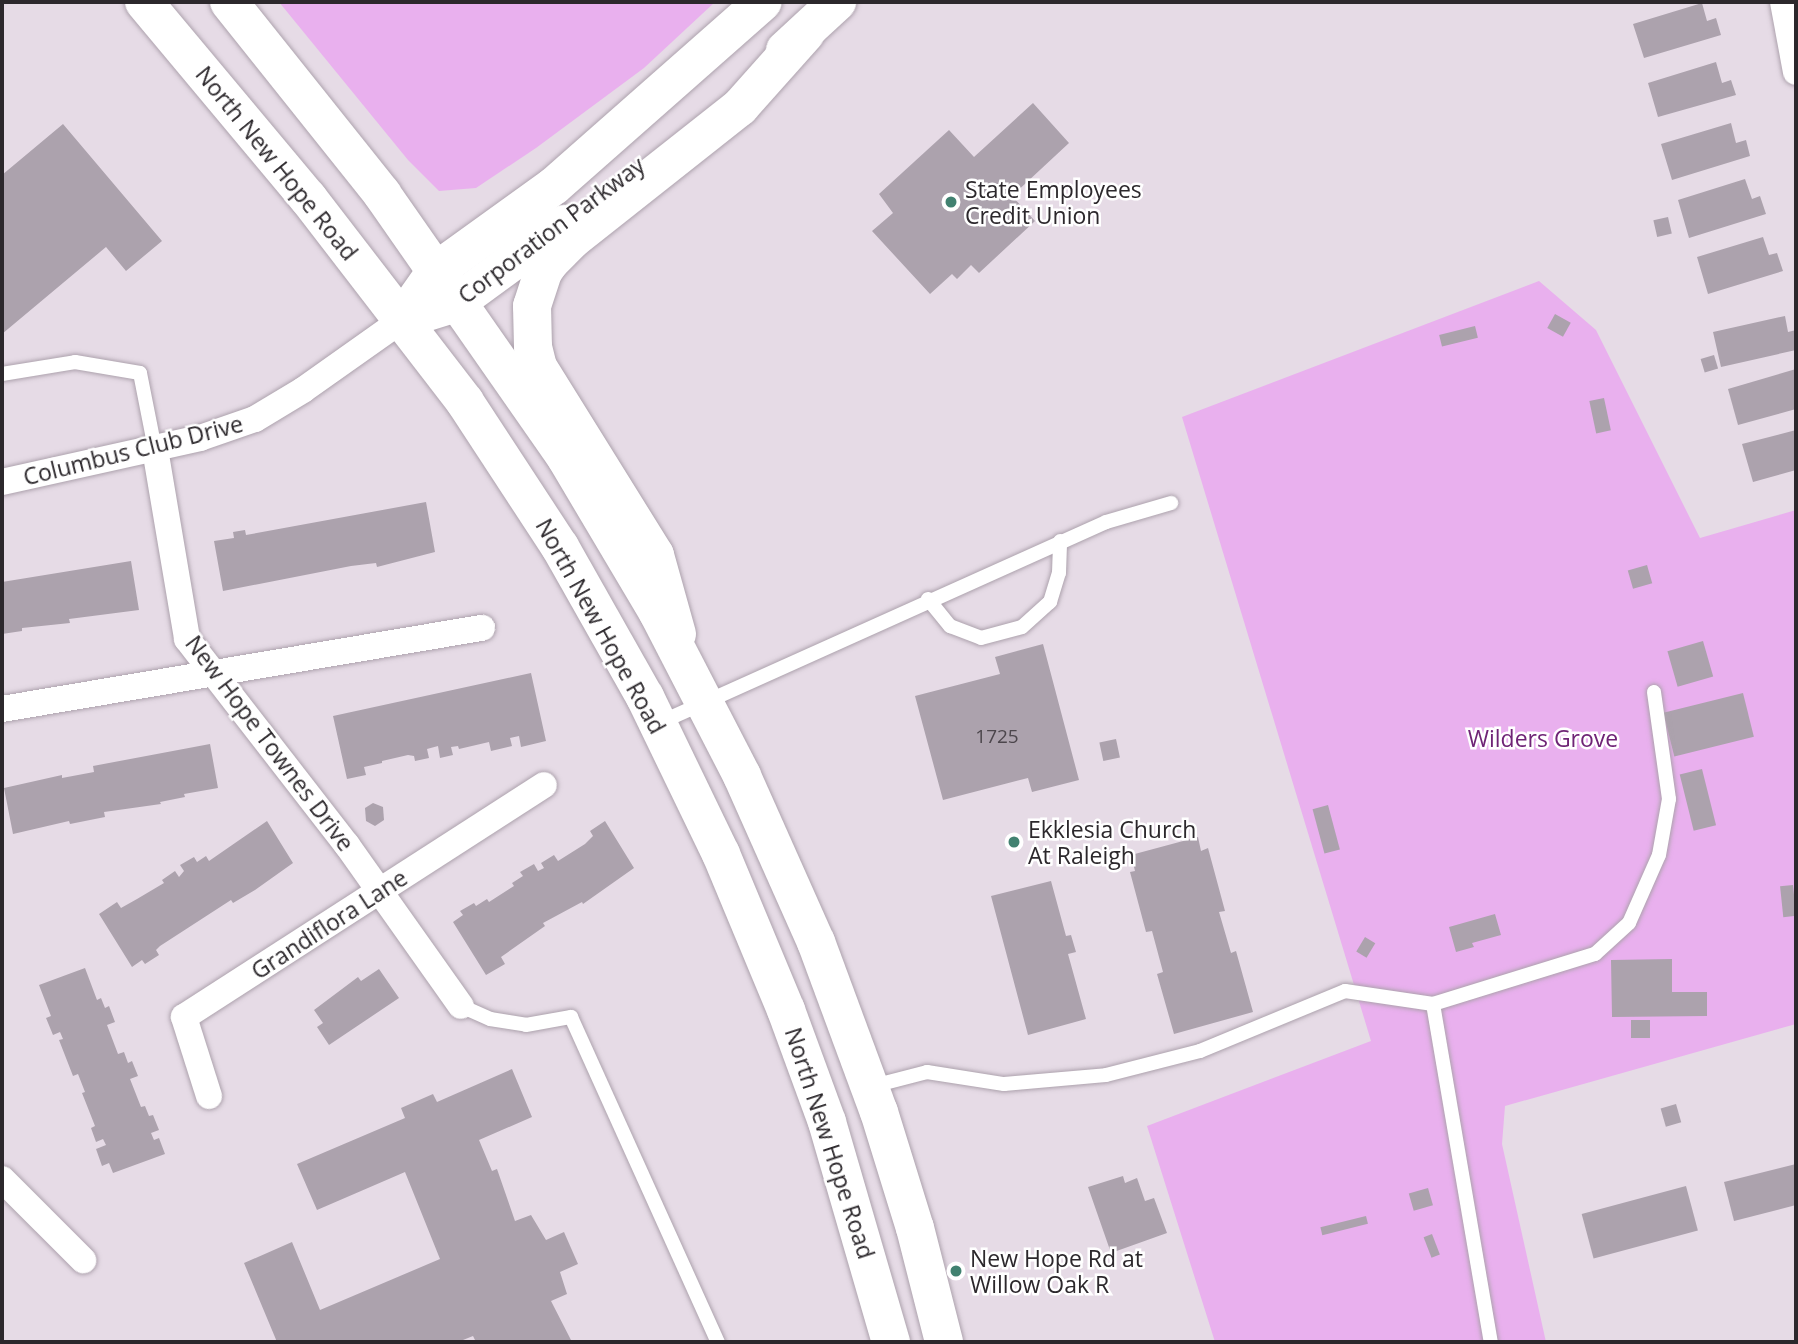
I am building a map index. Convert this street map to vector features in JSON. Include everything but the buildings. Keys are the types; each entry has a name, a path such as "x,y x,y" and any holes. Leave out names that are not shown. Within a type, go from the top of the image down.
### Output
{"main road":[{"name":"North New Hope Road","path":"144,2 308,198 465,402 560,547 657,723 721,854 786,1010 827,1122 891,1342"},
{"path":"229,2 382,194 566,458 659,613 742,775 816,942 869,1087 915,1228 944,1342"},
{"name":"Corporation Parkway","path":"402,320 436,271 554,186 763,2"},
{"name":"Corporation Parkway","path":"402,320 456,303 543,240 806,33 837,2"},
{"path":"687,667 655,555 538,367 533,347 532,306 543,272 573,239 740,107 806,33"}],"street":[{"path":"1783,2 1796,72"},
{"name":"Columbus Club Drive","path":"2,482 200,438 255,419 303,390 402,320"},
{"name":"New Hope Townes Drive","path":"155,449 187,639 379,892 461,1006"},
{"path":"2,709 482,628"},
{"name":"Grandiflora Lane","path":"209,1096 184,1017 544,785"},
{"path":"2,1179 83,1260"}],"lane":[{"path":"2,374 75,362 140,373 155,449"},
{"path":"657,723 1060,541 1106,522 1171,503"},
{"path":"928,599 950,626 981,638 1022,627 1051,602 1059,573 1060,541"},
{"path":"869,1087 927,1072 1004,1084 1106,1075 1200,1051 1345,991 1433,1004 1595,954 1629,923 1659,855 1669,799 1654,692"},
{"path":"1433,1004 1491,1342"},
{"path":"461,1006 490,1019 526,1024 571,1017 718,1342"}],"green space":[{"path":"279,2 715,2 644,68 536,148 476,188 439,191 408,160"},
{"name":"Wilders Grove","path":"1539,281 1596,330 1700,538 1796,510 1796,1024 1505,1106 1502,1144 1546,1342 1215,1342 1147,1126 1371,1041 1182,417"}],"place":[{"name":"State Employees Credit Union","path":"951,202"},
{"name":"Ekklesia Church At Raleigh","path":"1014,842"},
{"name":"New Hope Rd at Willow Oak R","path":"956,1271"}]}
